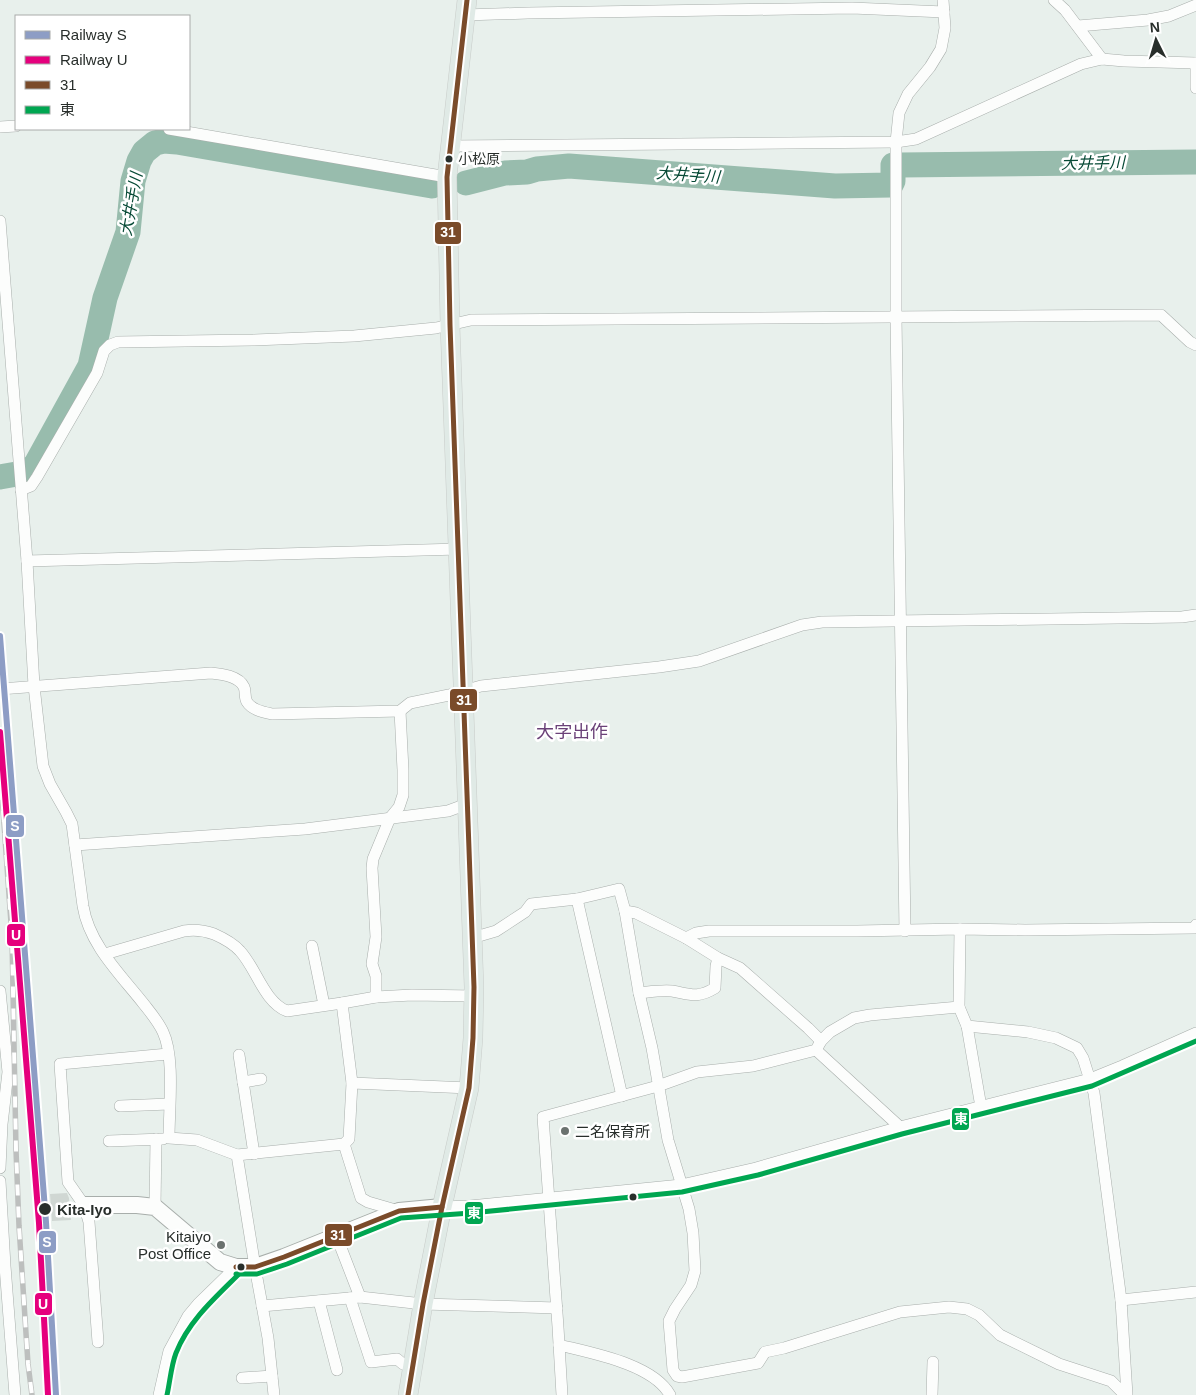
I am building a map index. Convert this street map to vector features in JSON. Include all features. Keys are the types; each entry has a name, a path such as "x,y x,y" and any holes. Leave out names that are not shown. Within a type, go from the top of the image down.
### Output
{"main road":[{"path":"408,1395 442,1207 469,1088 473,1038 474,996 450,325 447,177 466,8"},
{"path":"84,1206 137,1205 155,1207 220,1262 236,1267 255,1267 284,1258 336,1235 399,1211 442,1207"}],"street":[{"path":"905,931 896,317 896,142 899,113 905,100 942,49 945,28 943,0"},
{"path":"1054,0 1065,10 1102,59"},
{"path":"1078,26 1162,18 1196,5"},
{"path":"466,8 528,13 852,8 944,12"},
{"path":"450,146 896,142 916,139 1081,64 1102,59 1196,63 1196,88"},
{"path":"0,126 15,126"},
{"path":"175,130 447,177"},
{"path":"0,220 27,561 34,686 43,766 50,784 72,824 85,919 90,931 163,1032 168,1047 170,1138"},
{"path":"20,480 31,486 37,478 98,373 104,351 110,345 118,342 354,336 436,328 471,320 1160,315 1190,342 1196,345"},
{"path":"27,561 459,549"},
{"path":"0,689 211,673 221,674 239,681 248,704 257,710 272,714 400,711 410,703 481,686 699,661 811,623 901,620 1182,617 1196,615"},
{"path":"376,997 376,976 372,964 376,938 372,868 373,859 390,818 399,807 403,795 404,770 400,711"},
{"path":"75,845 305,829 448,811 467,804"},
{"path":"472,938 496,931 525,912 532,904 577,899 619,889 625,911 639,993 652,1048 668,1140 691,1217 696,1272 692,1285 675,1309 670,1321 673,1370 676,1376 670,1394 658,1381 637,1368 611,1358 559,1344"},
{"path":"577,899 622,1096"},
{"path":"625,911 636,913 740,968 808,1028 818,1045 900,1127"},
{"path":"686,938 709,930 1035,930 1194,928 1196,925"},
{"path":"105,954 184,931 194,929 205,931 220,936 241,951 272,1000 279,1008 287,1011 342,1004 376,997 412,995 474,996"},
{"path":"960,929 960,1007 967,1026 981,1107"},
{"path":"312,946 324,1005"},
{"path":"639,993 670,991 697,996 706,994 715,988 718,958"},
{"path":"0,990 8,1072 1,1125 0,1168"},
{"path":"109,1141 170,1138 197,1140 237,1156 344,1144 349,1139 352,1083 342,1004"},
{"path":"562,1395 543,1117 658,1086 697,1072 753,1066 818,1045 830,1032 854,1018 878,1014 960,1007"},
{"path":"967,1026 1028,1032 1056,1038 1077,1048 1083,1058 1094,1093 1121,1300 1126,1395"},
{"path":"442,1207 681,1185 756,1168 900,1127 1090,1079 1196,1033"},
{"path":"98,1342 89,1222 84,1206 68,1182 60,1064 168,1054"},
{"path":"239,1055 254,1154"},
{"path":"243,1082 261,1079"},
{"path":"352,1083 469,1088"},
{"path":"120,1106 169,1104"},
{"path":"155,1207 156,1139"},
{"path":"344,1144 361,1198 368,1202 399,1211"},
{"path":"237,1156 262,1306 274,1395"},
{"path":"0,1182 2,1266 15,1395"},
{"path":"336,1235 355,1298 371,1362 397,1359 403,1364 414,1364"},
{"path":"159,1395 169,1351 188,1316 236,1267"},
{"path":"1121,1300 1196,1292"},
{"path":"262,1306 355,1298 423,1304 557,1308"},
{"path":"319,1301 336,1370"},
{"path":"676,1376 682,1377 758,1363 765,1352 784,1348 878,1318 900,1312 949,1307 967,1309 979,1315 1000,1335 1059,1364 1111,1382 1126,1395"},
{"path":"932,1395 933,1362"},
{"path":"242,1378 272,1376"}],"building":[{"name":"Kita-Iyo","path":"67,1193 71,1220 52,1221 50,1194"}],"waterway":[{"name":"大井手川","path":"0,477 28,472 36,464 90,366 105,298 128,232 133,181 144,152 155,143 164,141 177,142 432,186"},
{"name":"大井手川","path":"900,165 1196,162"},
{"name":"大井手川","path":"466,183 505,173 569,166 835,186 891,185 893,181 893,165"}],"railway":[{"path":"0,767 12,937 19,1226 28,1364 32,1395"}],"rail line":[{"name":"S","path":"0,636 46,1222 56,1395"},
{"name":"U","path":"0,732 39,1223 48,1395"}],"transit line":[{"name":"31","path":"408,1395 442,1207 469,1088 473,1038 474,987 450,325 447,177 467,0"},
{"name":"東","path":"236,1274 257,1274 287,1264 401,1218 682,1192 758,1175 902,1134 1092,1086 1196,1041"},
{"name":"31","path":"236,1267 255,1267 399,1211 442,1207"},
{"name":"東","path":"167,1395 174,1358 188,1330 213,1300 241,1272"}],"place":[{"name":"小松原","path":"449,159"},
{"name":"二名保育所","path":"565,1131"},
{"name":"Kita-Iyo","path":"45,1209"},
{"name":"Kitaiyo Post Office","path":"221,1245"}],"district":[{"name":"大字出作","path":"572,732"}]}
